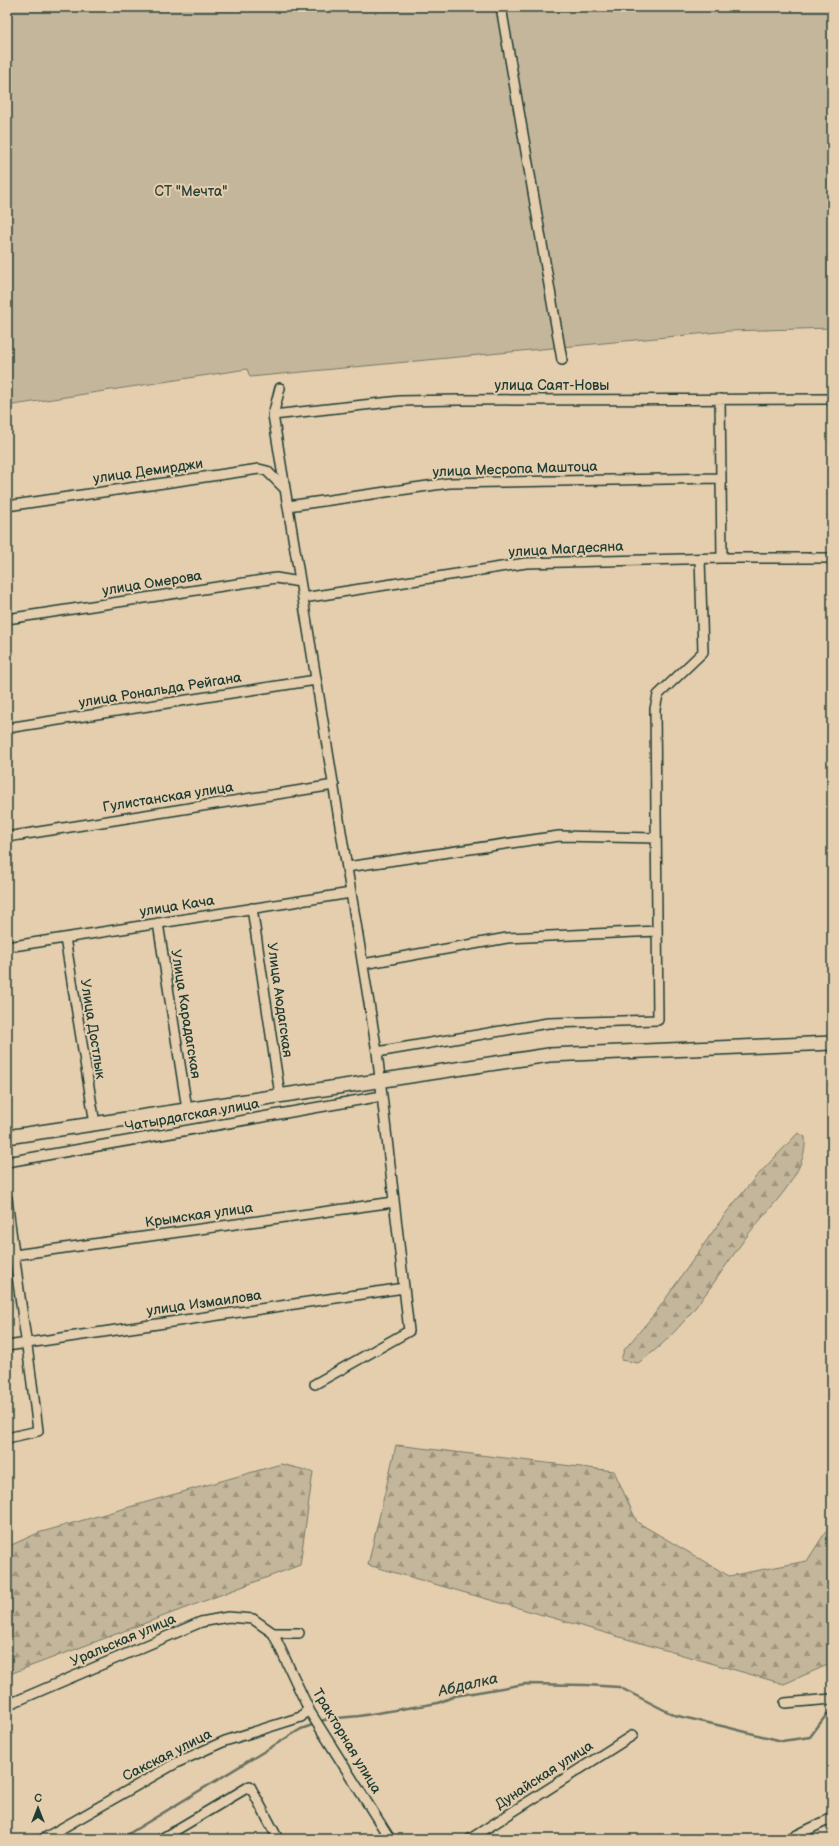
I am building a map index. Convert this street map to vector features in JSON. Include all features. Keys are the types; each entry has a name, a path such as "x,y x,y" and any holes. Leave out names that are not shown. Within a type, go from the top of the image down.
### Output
{"main road":[{"path":"7,1137 380,1079 549,1055 832,1043"}],"street":[{"path":"501,7 562,360"},
{"path":"280,388 273,415 377,1052 409,1331 315,1384"},
{"path":"720,399 722,558"},
{"name":"улица Саят-Новы","path":"273,415 400,401 832,399"},
{"name":"улица Демирджи","path":"7,506 259,469 267,471 285,490"},
{"name":"улица Месропа Маштоца","path":"288,506 449,483 721,478"},
{"path":"377,1052 548,1023 658,1020 655,709 658,695 703,652 700,558"},
{"name":"улица Магдесяна","path":"303,598 526,563 700,558 832,558"},
{"name":"улица Омерова","path":"7,619 276,578 300,582"},
{"name":"улица Рональда Рейгана","path":"7,728 316,680"},
{"name":"Гулистанская улица","path":"7,837 334,785"},
{"path":"347,867 560,836 656,838"},
{"name":"улица Кача","path":"7,947 351,893"},
{"name":"Улица Аюдагская","path":"252,908 280,1095"},
{"name":"Улица Карадагская","path":"158,923 187,1109"},
{"path":"363,964 507,938 656,931"},
{"name":"Улица Достлык","path":"64,938 94,1124"},
{"name":"Чатырдагская улица","path":"7,1162 382,1096"},
{"path":"7,1198 10,1255 28,1342 38,1431 7,1438"},
{"name":"Крымская улица","path":"10,1255 394,1202"},
{"name":"улица Измаилова","path":"7,1346 404,1288"},
{"name":"Уральская улица","path":"7,1705 201,1622 228,1617 253,1619 273,1632"},
{"path":"273,1632 299,1633"},
{"name":"Тракторная улица","path":"273,1632 309,1710 390,1839"},
{"path":"785,1703 832,1699"},
{"name":"Сакская улица","path":"43,1839 176,1763 225,1741 301,1717 309,1710"},
{"name":"Дунайская улица","path":"470,1839 633,1735"},
{"path":"161,1839 250,1786 278,1839"},
{"path":"789,1839 832,1818"}],"green space":[{"name":"СТ \"Мечта\"","path":"7,7 832,7 832,328 729,331 250,377 247,369 7,406"},
{"path":"798,1133 805,1137 804,1153 798,1169 788,1186 750,1232 686,1319 655,1350 638,1363 621,1360 624,1350 657,1311 726,1213 754,1179"},
{"path":"396,1445 614,1471 637,1522 729,1576 807,1561 832,1522 832,1663 784,1684 368,1565"},
{"path":"281,1464 313,1472 300,1565 7,1675 7,1547 38,1533"}],"waterway":[{"name":"Абдалка","path":"319,1722 327,1719 359,1716 438,1703 455,1696 525,1684 619,1687 674,1715 782,1741 810,1737 827,1714 832,1713"},
{"name":"Абдалка","path":"120,1839 301,1729 315,1724"}]}
